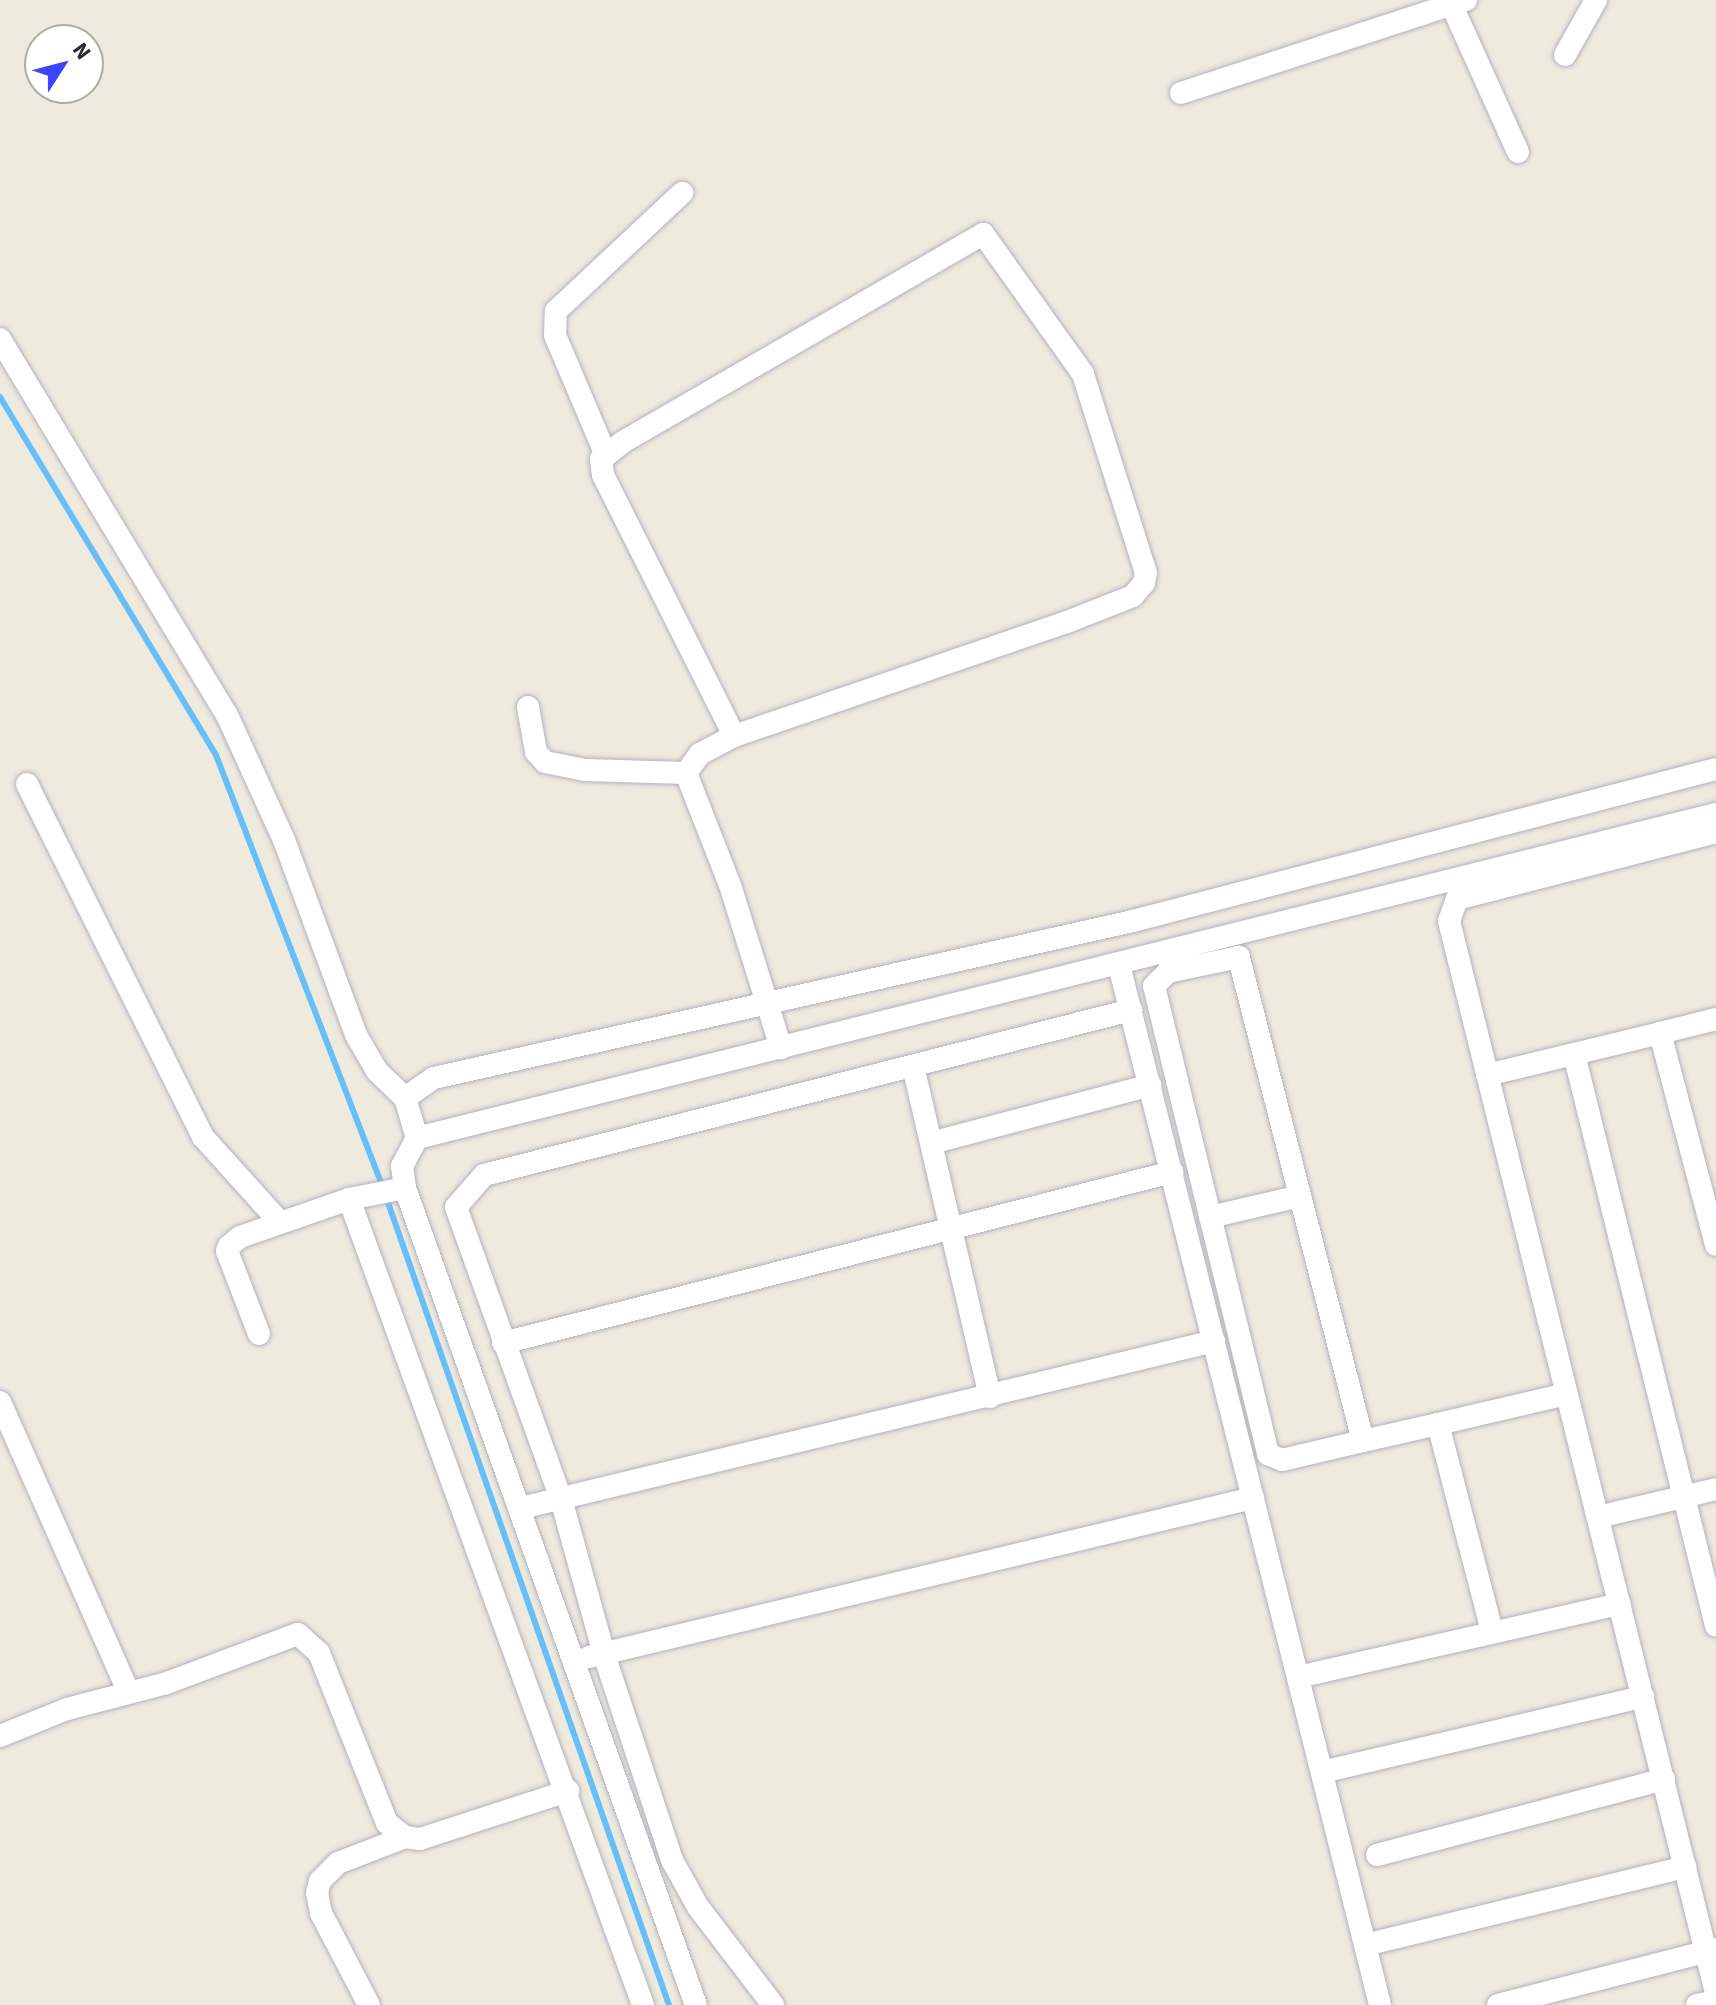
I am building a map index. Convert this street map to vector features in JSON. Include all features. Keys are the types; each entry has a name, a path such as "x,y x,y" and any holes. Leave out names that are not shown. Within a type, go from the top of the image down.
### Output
{"street":[{"path":"1565,55 1596,0"},
{"path":"1181,93 1460,4 1518,152"},
{"path":"682,193 556,311 555,335 605,453 603,475 734,736"},
{"path":"605,453 983,234 1063,342 1091,391 1146,573 1133,596 895,685 734,736 700,754 686,773"},
{"path":"0,339 227,715 284,840 356,1035 377,1071 405,1098 417,1138 402,1166 398,1189 521,1508 696,2005"},
{"path":"528,707 536,752 545,762 585,770 686,773"},
{"path":"405,1098 434,1078 1133,921 1716,769"},
{"path":"686,773 770,1002 781,1048"},
{"path":"27,784 203,1137 279,1221"},
{"path":"1716,814 1486,882 1457,899 1449,921 1686,1867 1712,1950 1716,1993"},
{"path":"417,1138 1119,965 1716,832"},
{"path":"1363,1441 1239,957 1233,955 1168,972 1154,986 1268,1454 1282,1460 1567,1394"},
{"path":"1119,965 1380,2005"},
{"path":"773,2005 698,1907 672,1860 604,1654 561,1499 455,1212 475,1180 1131,1010"},
{"path":"1487,1075 1716,1019"},
{"path":"1660,1033 1711,1202 1716,1245"},
{"path":"1574,1054 1716,1626"},
{"path":"913,1066 990,1397"},
{"path":"931,1143 1150,1085"},
{"path":"503,1343 1172,1172"},
{"path":"259,1334 227,1251 240,1237 279,1221 398,1189"},
{"path":"1210,1217 1300,1196"},
{"path":"358,1198 643,2005"},
{"path":"521,1508 1214,1341"},
{"path":"0,1402 128,1691"},
{"path":"1438,1424 1492,1632"},
{"path":"1598,1517 1716,1489"},
{"path":"575,1661 1253,1498"},
{"path":"1298,1677 1620,1604"},
{"path":"0,1736 128,1691 164,1684 287,1636 307,1637 319,1653 387,1823 405,1837"},
{"path":"1322,1772 1643,1697"},
{"path":"1377,1855 1664,1779"},
{"path":"369,2005 321,1913 317,1893 320,1881 338,1863 405,1837 420,1839 568,1791"},
{"path":"1365,1945 1686,1867"},
{"path":"1498,2005 1712,1950"},
{"path":"1697,2005 1716,2001"}],"waterway":[{"path":"0,397 216,755 382,1186"},
{"path":"386,1197 669,2005"}]}
